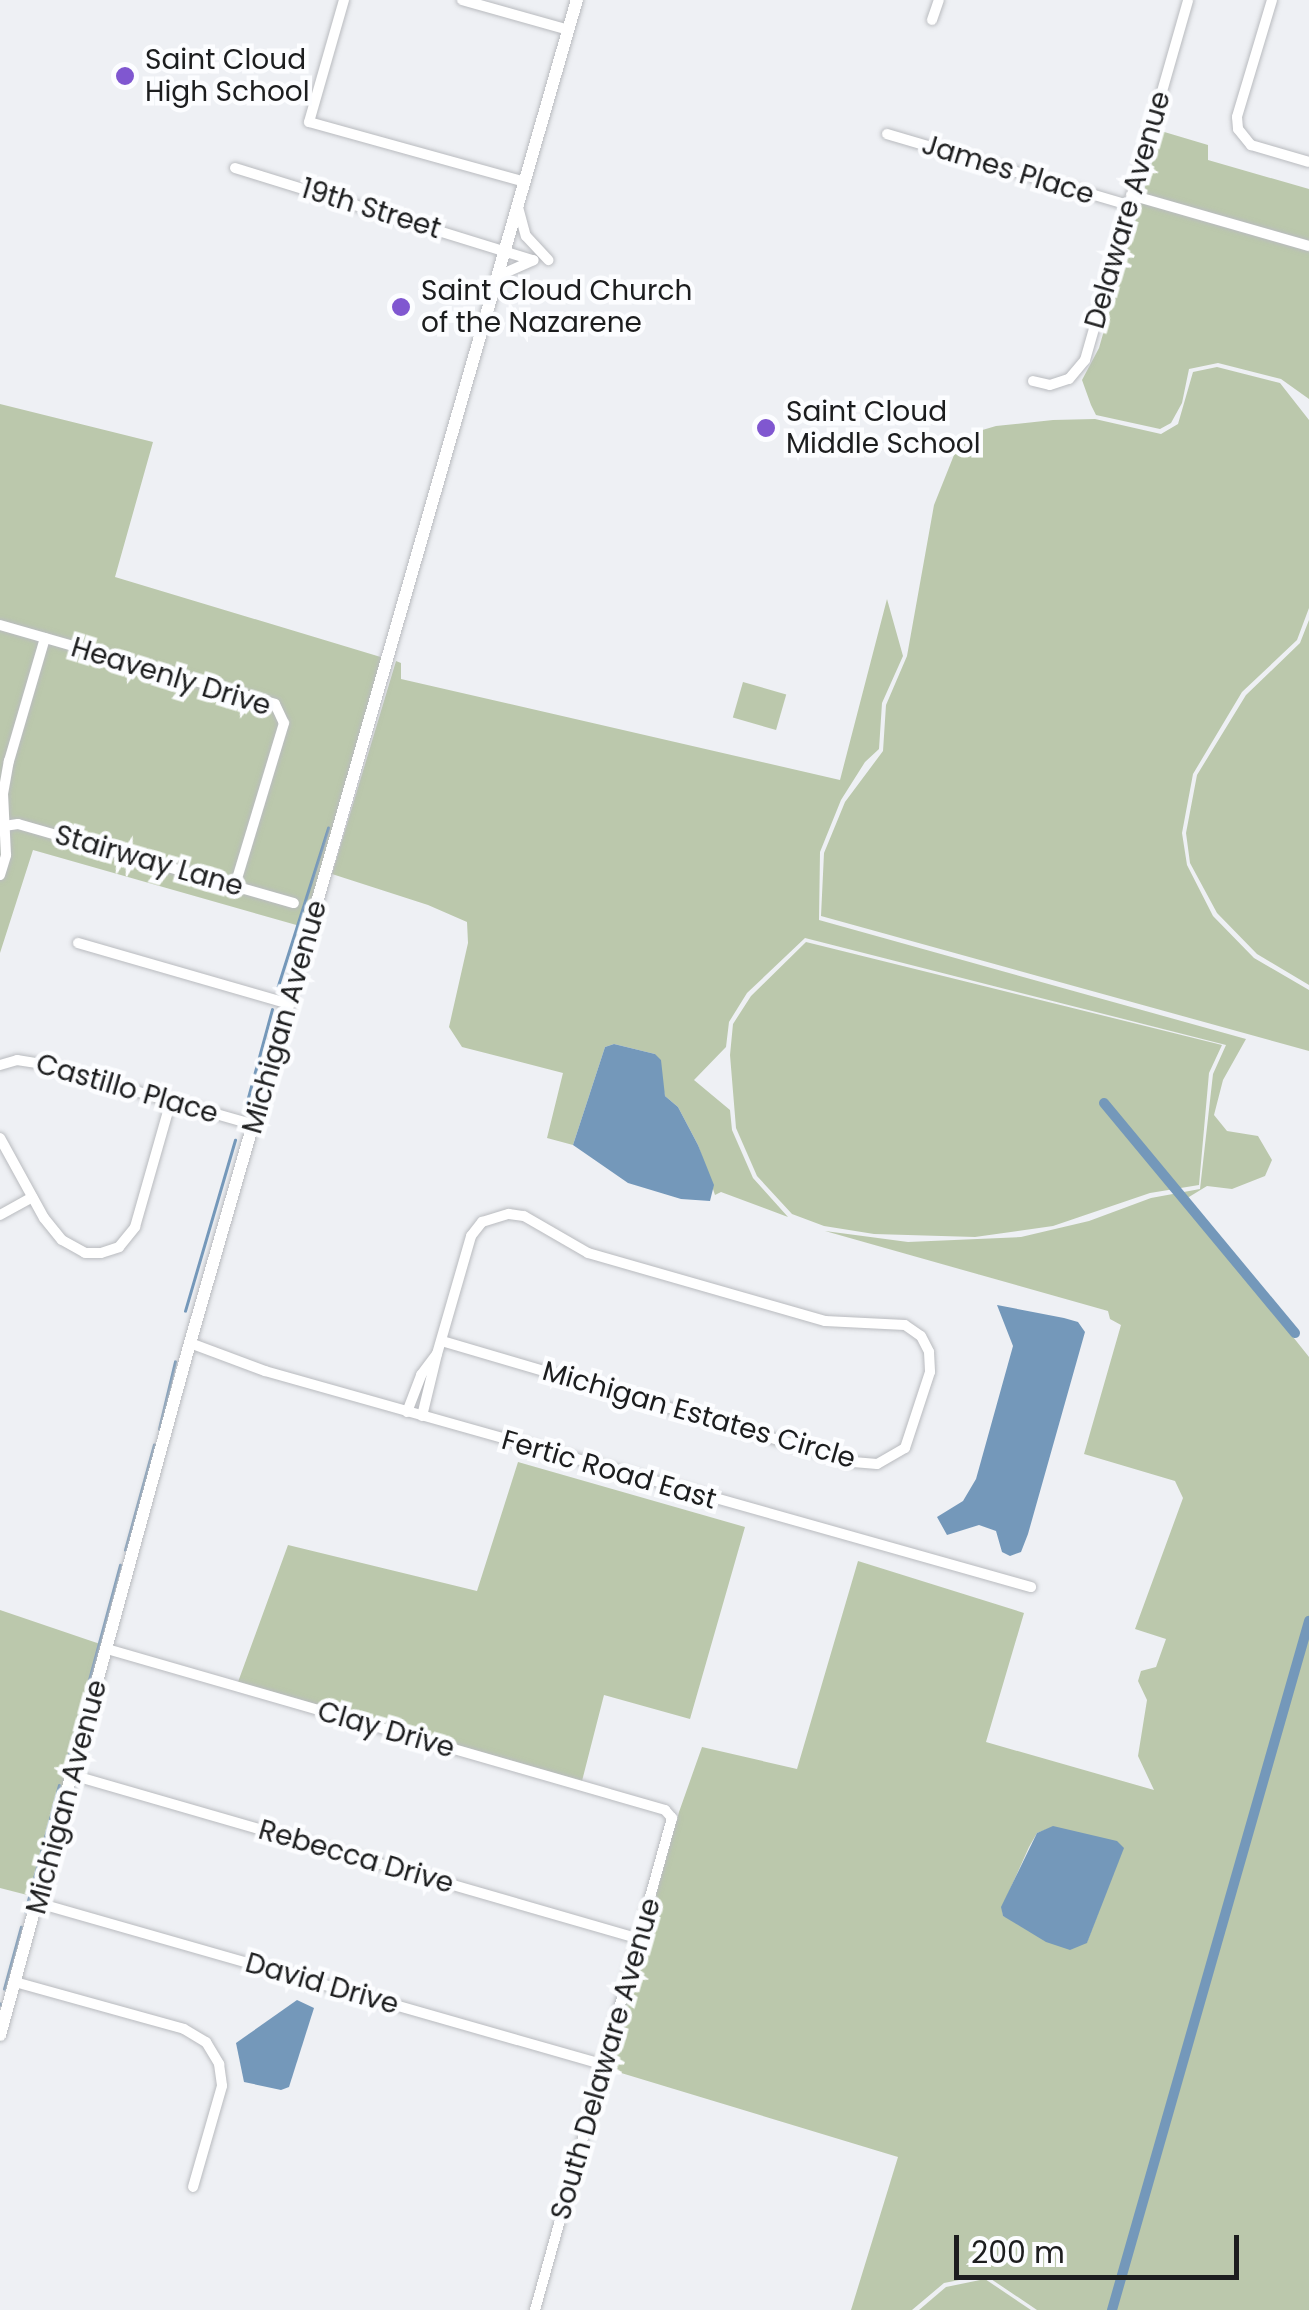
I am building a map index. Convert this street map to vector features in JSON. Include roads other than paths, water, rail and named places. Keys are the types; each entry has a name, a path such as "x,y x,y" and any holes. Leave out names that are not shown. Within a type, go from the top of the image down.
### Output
{"street":[{"path":"344,0 310,122 524,182"},
{"path":"462,0 569,30"},
{"name":"Michigan Avenue","path":"0,2035 190,1342 577,0"},
{"path":"932,20 939,0"},
{"path":"1272,0 1237,117 1238,129 1252,145 1309,162"},
{"name":"Delaware Avenue","path":"1033,381 1050,384 1070,378 1084,360 1185,1"},
{"name":"James Place","path":"888,134 1309,246"},
{"name":"19th Street","path":"235,168 533,260"},
{"path":"498,276 533,260 548,260 526,236 518,207"},
{"name":"Heavenly Drive","path":"0,625 275,704 283,712 284,724 236,885"},
{"path":"0,874 6,855 9,761 45,638"},
{"name":"Stairway Lane","path":"4,826 18,824 294,902"},
{"path":"78,943 290,1004"},
{"name":"Castillo Place","path":"0,1066 24,1060 254,1124"},
{"path":"0,1138 44,1218 70,1246 92,1254 118,1247 135,1228 171,1102"},
{"path":"0,1215 32,1197"},
{"name":"Michigan Estates Circle","path":"422,1416 436,1354 471,1236 482,1222 509,1214 538,1222 588,1253 825,1321 905,1325 921,1336 929,1352 930,1372 905,1448 877,1464 853,1462 441,1341"},
{"name":"Fertic Road East","path":"190,1342 265,1372 1031,1587"},
{"name":"Michigan Estates Circle","path":"408,1412 421,1375 436,1354"},
{"name":"Clay Drive","path":"107,1650 665,1810"},
{"name":"Rebecca Drive","path":"72,1775 640,1939"},
{"name":"South Delaware Avenue","path":"535,2310 671,1833 672,1818 665,1810"},
{"name":"David Drive","path":"38,1902 605,2065"},
{"path":"15,1982 184,2029 206,2042 219,2064 222,2086 193,2187"}],"water":[{"path":"614,1044 655,1054 661,1060 665,1096 678,1107 714,1185 710,1201 681,1199 628,1183 573,1145 605,1047"},
{"path":"997,1305 1078,1322 1085,1332 1028,1534 1021,1552 1010,1556 1002,1552 996,1531 979,1525 947,1535 937,1517 963,1501 976,1479 1013,1346"},
{"path":"1053,1826 1117,1841 1124,1848 1087,1943 1070,1950 1046,1942 1003,1916 1001,1907 1037,1833"},
{"path":"297,2000 314,2008 289,2087 281,2090 244,2082 236,2043"}],"waterway":[{"path":"277,989 328,828"},
{"path":"246,1105 272,1009"},
{"path":"1104,1103 1295,1333"},
{"path":"185,1311 235,1140"},
{"path":"159,1429 175,1362"},
{"path":"125,1550 154,1445"},
{"path":"65,1769 120,1565"},
{"path":"1112,2310 1309,1621"},
{"path":"25,1912 59,1785"},
{"path":"4,1989 21,1927"}],"place":[{"name":"Saint Cloud High School","path":"125,76"},
{"name":"Saint Cloud Church of the Nazarene","path":"401,307"},
{"name":"Saint Cloud Middle School","path":"766,428"}]}
